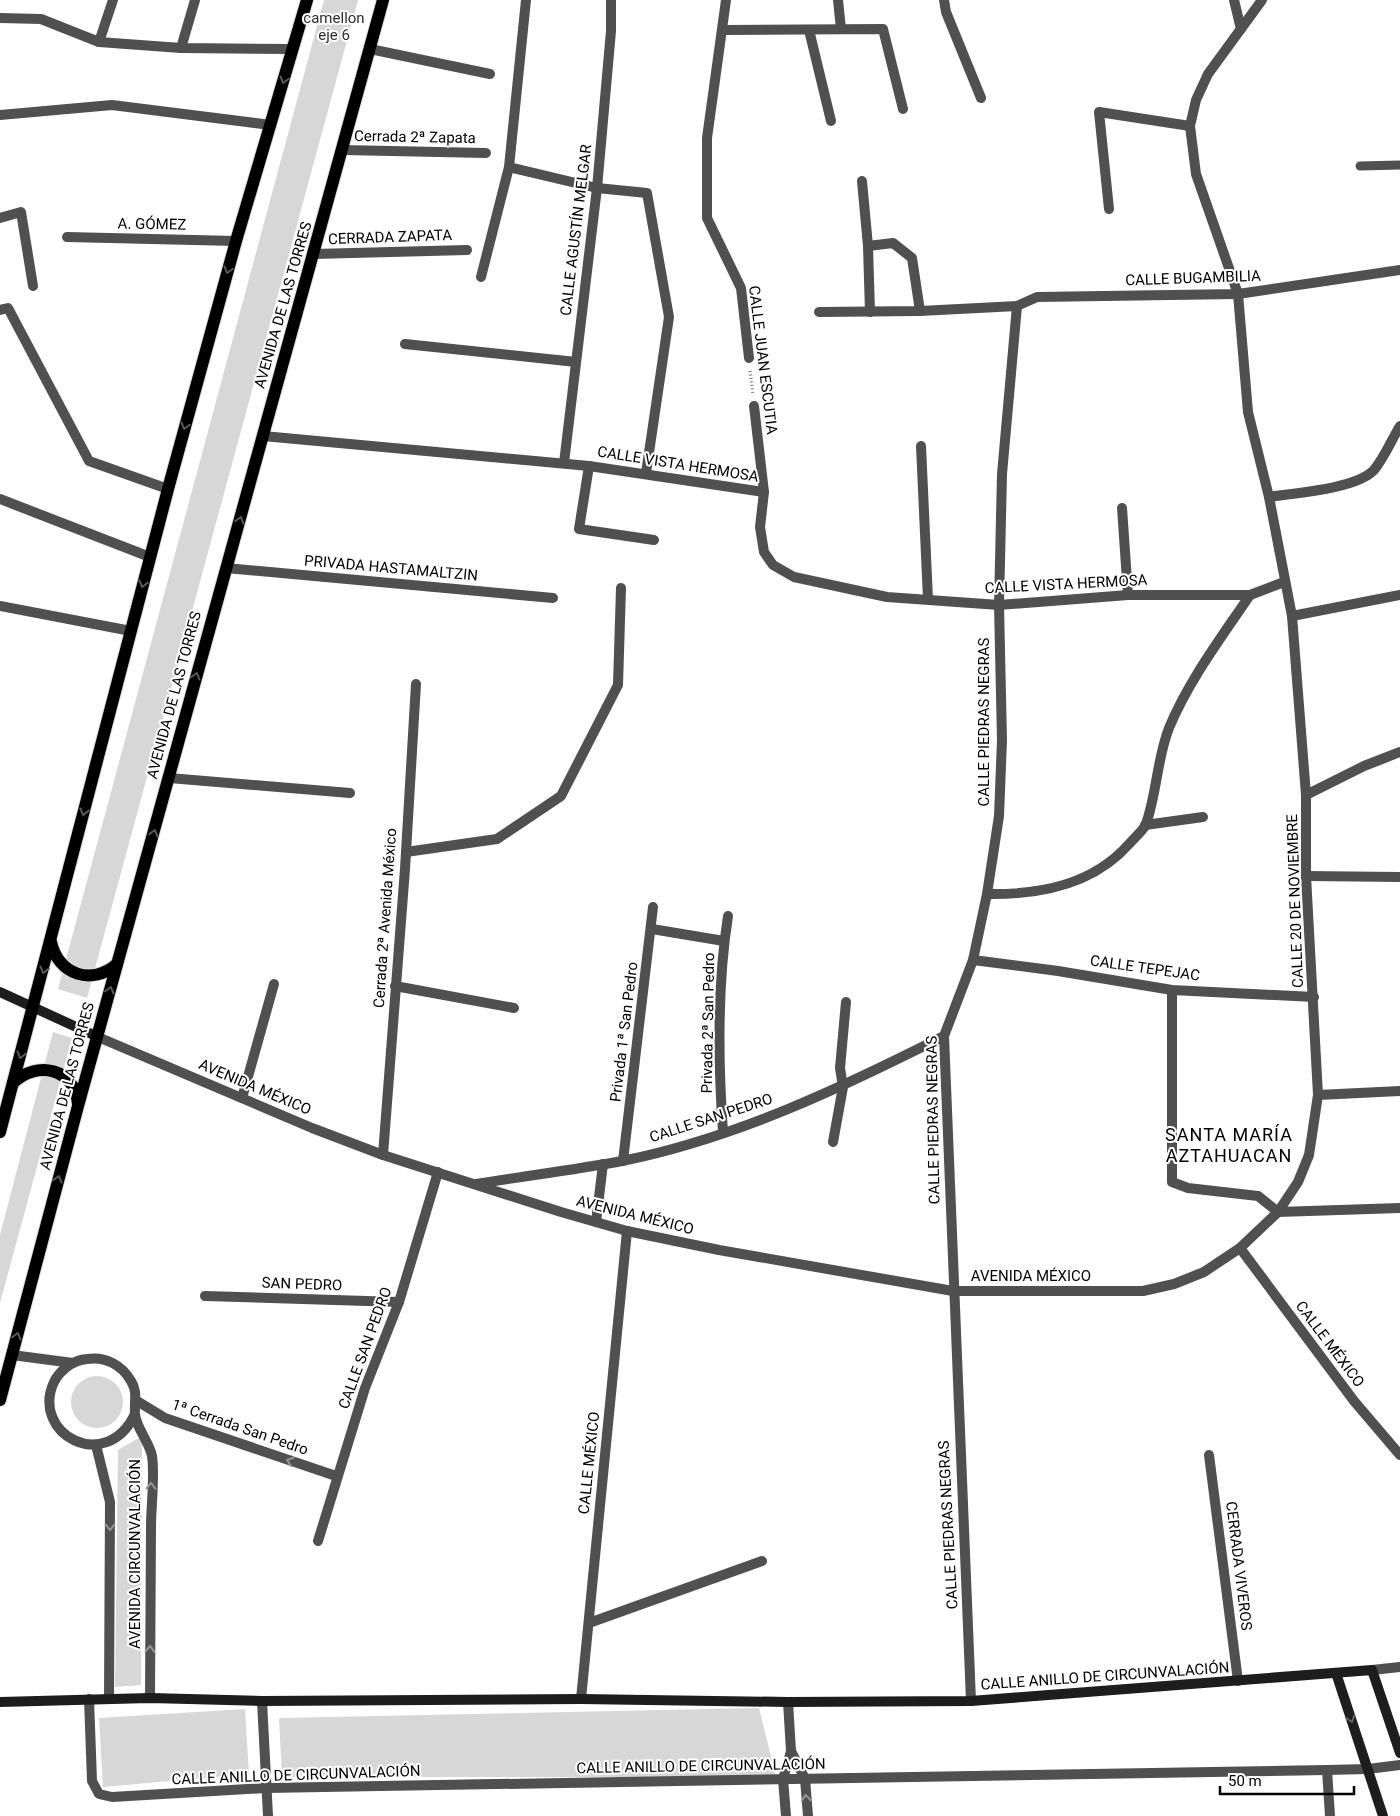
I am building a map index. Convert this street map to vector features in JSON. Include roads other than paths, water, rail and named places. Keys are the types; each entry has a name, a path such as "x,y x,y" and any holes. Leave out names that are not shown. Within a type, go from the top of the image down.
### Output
{"main road":[{"path":"0,1132 34,1008 168,489 236,240 307,0"},
{"name":"AVENIDA DE LAS TORRES","path":"0,1400 78,1106 383,0"},
{"path":"51,942 52,950 61,964 74,974 93,976 110,970 117,964"},
{"path":"13,1082 36,1069 54,1071 69,1081 77,1097 78,1106"}],"street":[{"path":"99,42 113,0"},
{"path":"182,48 195,0"},
{"path":"481,276 509,167 526,0"},
{"name":"CALLE AGUSTÍN MELGAR","path":"564,463 597,188 611,31 611,0"},
{"name":"CALLE JUAN ESCUTIA","path":"726,0 724,30 707,138 707,218 741,288 749,358"},
{"path":"838,0 841,29"},
{"path":"944,0 946,12 981,98"},
{"path":"1234,0 1241,29"},
{"path":"1109,209 1099,112 1190,126 1196,100 1208,74 1262,0"},
{"path":"0,18 41,19 99,42 182,48 293,49"},
{"path":"724,30 883,29 902,109"},
{"path":"809,30 831,121"},
{"path":"370,50 490,74"},
{"path":"0,115 112,106 271,124"},
{"name":"CALLE 20 DE NOVIEMBRE","path":"1190,126 1196,174 1238,294 1248,412 1269,497 1292,616 1306,794 1306,876 1318,1095 1309,1156 1298,1182 1278,1212"},
{"name":"Cerrada 2ª Zapata","path":"343,150 486,153"},
{"path":"509,167 597,188 647,193 669,317 646,473"},
{"path":"862,181 868,246 870,312"},
{"path":"0,218 21,212 33,286"},
{"name":"A. GÓMEZ","path":"67,237 236,240"},
{"path":"868,246 892,243 912,258 920,311"},
{"name":"CERRADA ZAPATA","path":"314,254 467,250"},
{"name":"CALLE BUGAMBILIA","path":"818,312 920,311 1017,306 1037,297 1238,294 1400,270"},
{"name":"CALLE PIEDRAS NEGRAS","path":"971,1701 944,1036 973,960 987,894 1000,807 1002,740 999,606 1002,474 1017,306"},
{"path":"0,310 8,308 89,461 168,489"},
{"path":"405,344 576,362"},
{"name":"CALLE JUAN ESCUTIA","path":"754,406 764,492"},
{"path":"1269,497 1347,483 1364,477 1374,469 1400,426"},
{"name":"CALLE VISTA HERMOSA","path":"263,436 564,463 646,473 764,492 760,527 764,552 773,565 794,577 887,597 999,606 1128,595 1250,595 1284,582"},
{"path":"921,446 928,600"},
{"path":"589,466 579,529 654,540"},
{"path":"0,499 150,556"},
{"path":"1122,508 1128,595"},
{"name":"PRIVADA HASTAMALTZIN","path":"226,568 553,598"},
{"path":"406,852 497,839 562,796 618,685 621,588"},
{"path":"987,894 1011,894 1047,890 1078,881 1102,868 1125,849 1146,825 1168,730 1184,693 1250,595"},
{"path":"1292,616 1400,595"},
{"path":"0,606 132,631"},
{"name":"Cerrada 2ª Avenida México","path":"383,1155 406,852 416,684"},
{"path":"1306,794 1364,766 1400,752"},
{"path":"169,778 350,793"},
{"path":"1146,825 1204,817"},
{"path":"1306,876 1400,877"},
{"name":"Privada 1ª San Pedro","path":"623,1160 652,929 653,907"},
{"name":"Privada 2ª San Pedro","path":"723,1132 719,1076 724,941 728,916"},
{"path":"652,929 724,941"},
{"name":"CALLE TEPEJAC","path":"973,960 1058,971 1172,990 1314,997"},
{"path":"242,1098 274,984"},
{"path":"395,986 514,1008"},
{"path":"1172,990 1172,1182 1188,1188 1258,1196 1278,1212 1400,1208"},
{"name":"AVENIDA MÉXICO","path":"0,992 98,1037 242,1098 383,1155 473,1184 627,1231 719,1250 953,1291 1143,1290 1174,1284 1204,1272 1240,1248 1278,1212"},
{"path":"834,1142 843,1087 840,1068 846,1002"},
{"name":"CALLE SAN PEDRO","path":"473,1184 623,1160 723,1132 767,1118 843,1087 944,1036"},
{"path":"1318,1095 1400,1091"},
{"path":"596,1222 603,1164"},
{"name":"CALLE SAN PEDRO","path":"318,1541 336,1476 365,1388 399,1302 438,1172"},
{"name":"CALLE MÉXICO","path":"581,1699 627,1231"},
{"name":"CALLE MÉXICO","path":"1240,1248 1354,1402 1400,1455"},
{"name":"SAN PEDRO","path":"204,1296 399,1302"},
{"path":"12,1355 73,1362 92,1358 111,1362 120,1367 132,1382 137,1401 135,1414 129,1426 120,1436 109,1442 96,1445 83,1444 71,1439 54,1420 50,1400 55,1381 63,1370 73,1362"},
{"name":"1ª Cerrada San Pedro","path":"137,1401 165,1418 336,1476"},
{"name":"AVENIDA CIRCUNVALACIÓN","path":"135,1414 152,1456 150,1698"},
{"name":"AVENIDA CIRCUNVALACIÓN","path":"96,1445 110,1502 109,1699"},
{"name":"CERRADA VIVEROS","path":"1210,1455 1238,1682"},
{"path":"589,1623 762,1561"},
{"path":"1400,1667 1372,1670 1400,1753"},
{"name":"CALLE ANILLO DE CIRCUNVALACIÓN","path":"0,1702 150,1698 262,1701 581,1699 788,1702 971,1701 1238,1682 1372,1670"},
{"path":"1336,1673 1383,1816"},
{"name":"CALLE ANILLO DE CIRCUNVALACIÓN","path":"89,1699 92,1780 99,1794 112,1797 266,1788 1368,1770 1400,1765"},
{"path":"262,1701 268,1816"},
{"path":"786,1816 783,1779 791,1751 788,1702"},
{"path":"791,1751 805,1779 808,1816"},
{"path":"1327,1770 1330,1816"}],"lane":[{"path":"1360,166 1400,165"}],"district":[{"name":"SANTA MARÍA AZTAHUACAN","path":"1229,1144"}],"park label":[{"name":"camellon eje 6","path":"334,26"}]}
